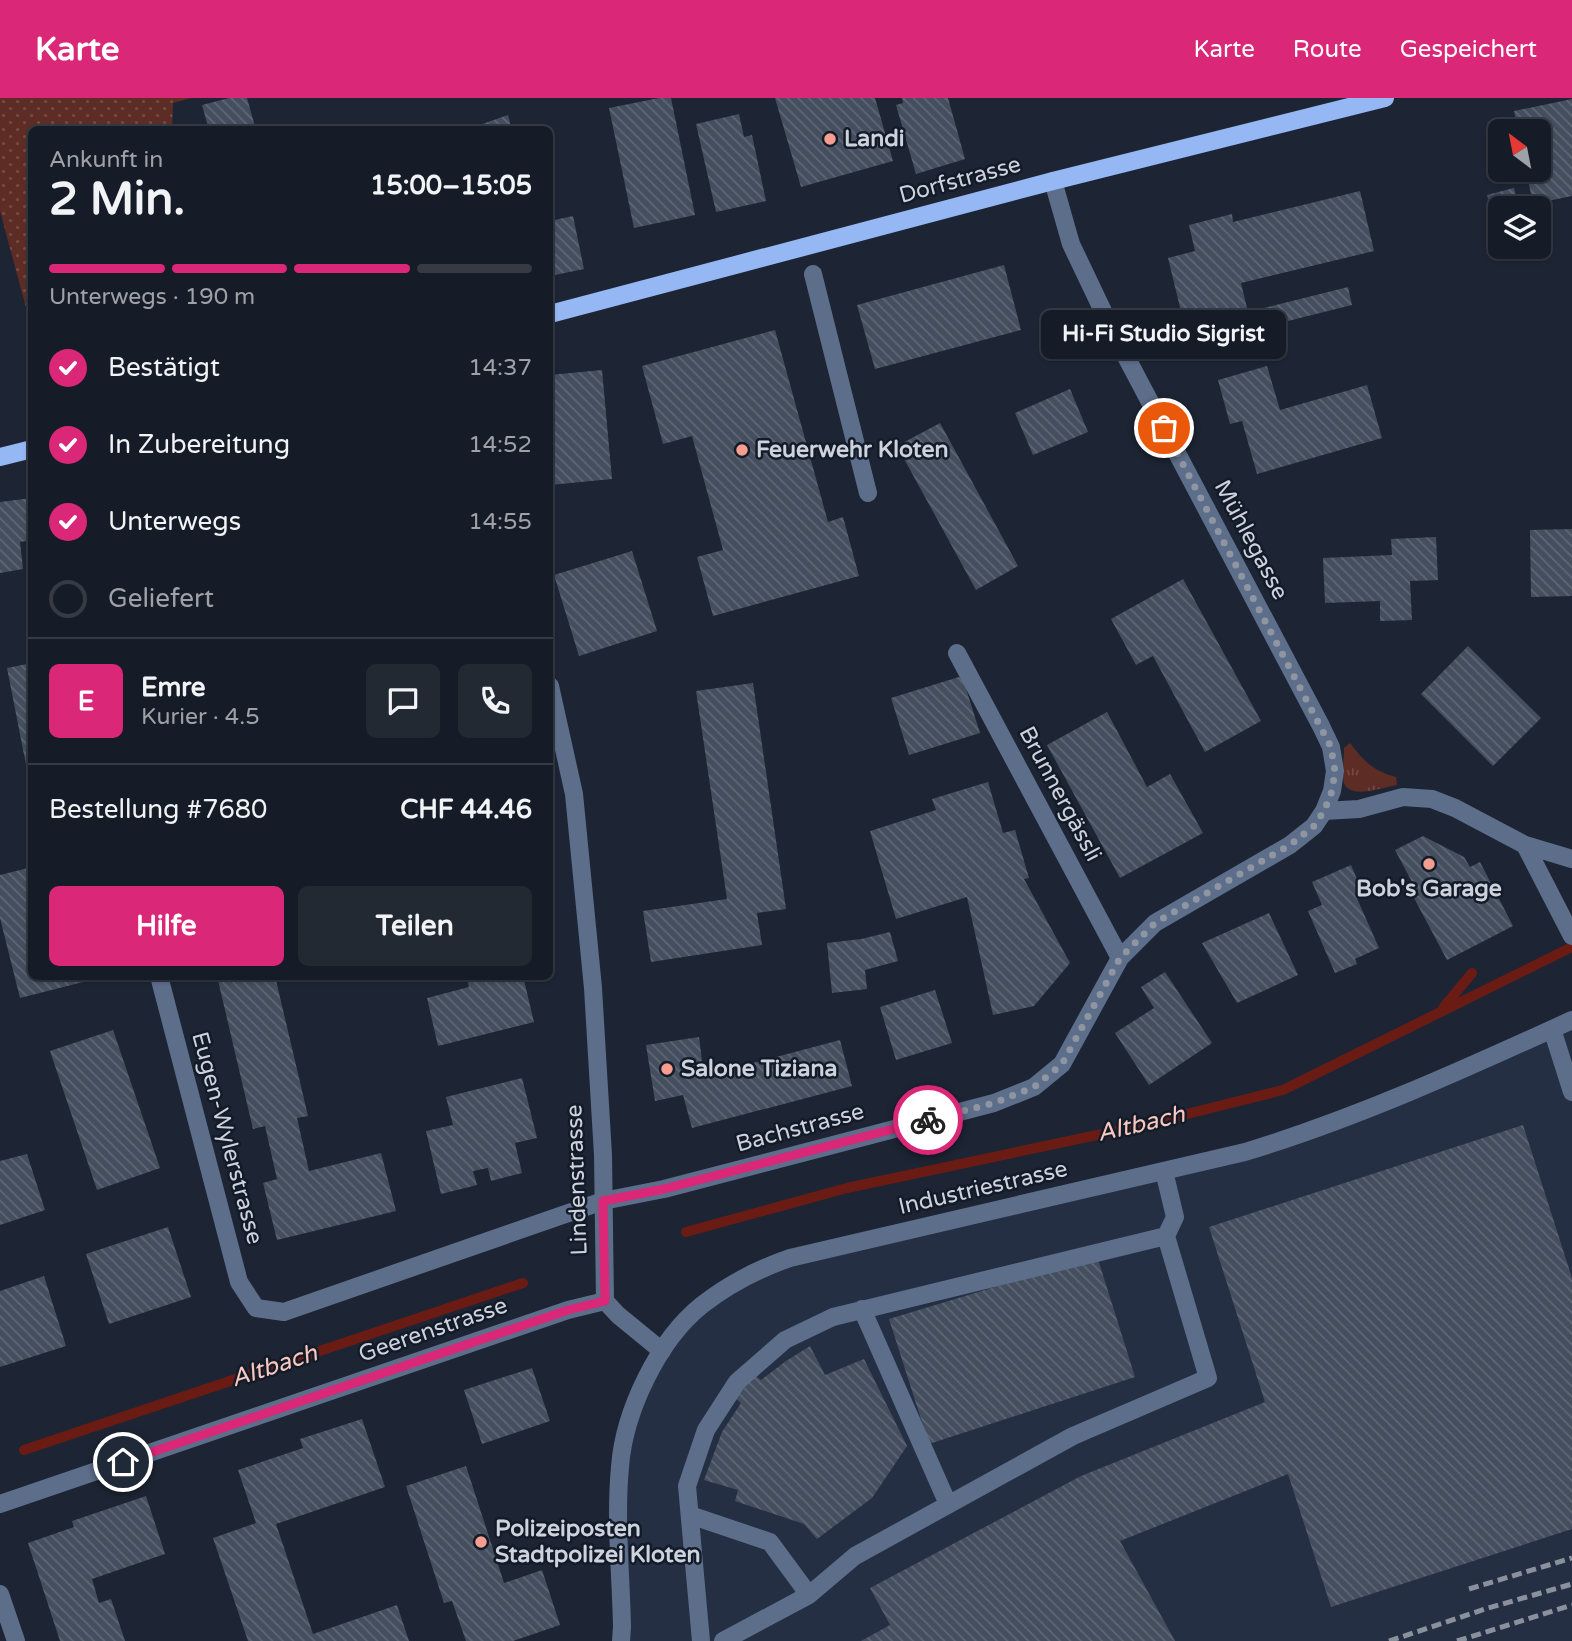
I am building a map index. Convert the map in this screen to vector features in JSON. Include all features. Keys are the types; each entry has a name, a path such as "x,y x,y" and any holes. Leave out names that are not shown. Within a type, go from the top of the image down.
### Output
{"main road":[{"name":"Dorfstrasse","path":"553,313 1053,181 1385,98"},
{"path":"0,457 28,450"}],"street":[{"name":"Mühlegasse","path":"1053,181 1071,244 1112,330 1331,747 1335,771 1332,791 1324,811"},
{"path":"813,274 868,493"},
{"name":"Brunnergässli","path":"957,653 1120,958"},
{"name":"Lindenstrasse","path":"553,700 574,794 593,988 603,1155 605,1301"},
{"path":"1324,811 1359,809 1403,797 1432,799 1455,808 1525,845 1572,859"},
{"name":"Bachstrasse","path":"256,1308 284,1312 603,1201 664,1189 994,1103 1034,1087 1062,1064 1120,958 1155,923 1290,845 1314,826 1324,811"},
{"path":"1525,845 1570,932"},
{"name":"Eugen-Wylerstrasse","path":"160,980 239,1282 256,1308"},
{"name":"Industriestrasse","path":"662,1351 700,1307 744,1277 766,1266 1245,1152 1302,1135 1368,1110 1572,1020"},
{"path":"1552,1029 1572,1092"},
{"path":"723,1641 809,1595 855,1556 1073,1436 1208,1378 1166,1236 1175,1217 1164,1171"},
{"path":"701,1641 687,1486 706,1430 737,1382 785,1340 834,1317 862,1309 1166,1236"},
{"path":"605,1301 662,1351 629,1416 620,1465 618,1494 621,1641"},
{"name":"Geerenstrasse","path":"0,1504 568,1310 605,1301"},
{"path":"862,1309 948,1504"},
{"path":"690,1515 769,1542 809,1595"},
{"path":"0,1594 16,1641"}],"shaded area":[{"path":"1572,1020 1572,1641 621,1641 620,1465 662,1351 744,1277 1245,1152"}],"green space":[{"path":"0,98 191,98 173,103 172,126 28,126 28,315 0,211"},
{"path":"1350,743 1370,765 1396,777 1397,785 1360,792 1347,788 1343,780 1344,748"}],"building":[{"path":"229,98 247,98 255,126 208,126 202,105"},
{"path":"671,98 695,215 634,228 609,108"},
{"path":"775,98 875,98 893,161 801,187"},
{"path":"902,98 948,98 965,159 916,174 896,105 903,103"},
{"path":"1572,99 1572,196 1551,200 1551,196 1531,196 1528,182 1551,182 1551,119 1516,119 1514,111"},
{"path":"739,114 744,137 752,135 766,201 716,212 696,124"},
{"path":"508,115 511,126 477,126"},
{"path":"1514,188 1516,196 1488,196 1488,199 1487,195"},
{"path":"1360,191 1374,251 1241,283 1255,342 1192,357 1168,258 1195,251 1189,225 1232,214 1233,222"},
{"path":"573,216 584,269 553,275 553,220"},
{"path":"1004,265 1021,330 875,369 857,305"},
{"path":"1348,287 1352,305 1264,327 1260,309"},
{"path":"775,330 828,522 843,517 859,576 713,616 697,557 723,550 692,436 663,444 642,366"},
{"path":"1267,366 1280,410 1367,385 1382,438 1257,474 1242,421 1230,424 1218,380"},
{"path":"602,370 612,479 553,485 553,375"},
{"path":"1070,389 1088,432 1033,455 1015,413"},
{"path":"940,423 1018,566 976,590 897,446"},
{"path":"28,498 28,541 20,542 23,569 0,573 0,502"},
{"path":"1572,529 1572,596 1531,597 1530,530"},
{"path":"1436,537 1438,580 1410,581 1412,620 1380,621 1380,601 1325,603 1323,558 1392,555 1391,539"},
{"path":"632,551 657,631 579,656 554,575"},
{"path":"1183,579 1261,721 1205,752 1153,656 1136,665 1111,619"},
{"path":"1468,646 1541,718 1493,766 1421,694"},
{"path":"28,664 28,775 7,668"},
{"path":"962,676 980,733 909,755 891,698"},
{"path":"753,683 786,909 757,913 762,945 651,962 643,911 727,899 696,691"},
{"path":"1107,712 1147,787 1170,774 1203,833 1120,878 1047,745"},
{"path":"988,782 1003,833 1015,830 1029,878 1024,879 1070,963 1034,1006 993,1015 967,897 896,919 870,831 936,810 932,799"},
{"path":"1423,836 1464,857 1470,867 1480,862 1513,926 1447,960 1414,898 1419,895 1395,850"},
{"path":"1351,865 1362,891 1355,894 1379,948 1355,959 1357,964 1335,973 1308,911 1322,905 1312,882"},
{"path":"28,868 28,980 87,981 20,998 0,918 0,875"},
{"path":"1269,913 1298,975 1237,1003 1202,943"},
{"path":"890,932 898,961 865,970 867,989 832,993 827,943"},
{"path":"1165,972 1212,1043 1149,1085 1115,1033 1154,1008 1141,987"},
{"path":"218,980 276,980 308,1116 297,1118 309,1171 381,1153 396,1211 277,1240 263,1183 277,1179 265,1126 253,1129"},
{"path":"467,980 524,980 534,1022 438,1046 427,998 469,987"},
{"path":"935,990 952,1043 896,1060 880,1007"},
{"path":"113,1030 160,1168 97,1190 50,1051"},
{"path":"699,1037 704,1076 840,1040 852,1086 692,1128 683,1095 655,1101 646,1045"},
{"path":"522,1078 537,1138 515,1143 522,1173 491,1181 488,1168 473,1171 477,1185 441,1194 426,1131 453,1125 446,1097"},
{"path":"1523,1125 1572,1278 1572,1529 1331,1607 1288,1474 1120,1541 1175,1641 861,1641 890,1625 870,1588 1081,1476 1265,1402 1209,1227"},
{"path":"27,1154 45,1210 0,1225 0,1161"},
{"path":"168,1227 191,1297 109,1324 86,1254"},
{"path":"1097,1256 1135,1377 929,1444 889,1319"},
{"path":"44,1276 66,1346 0,1367 0,1291"},
{"path":"810,1346 825,1375 864,1359 907,1446 872,1498 817,1539 804,1524 735,1501 738,1490 704,1480 722,1432 741,1403 734,1397 753,1374 761,1380"},
{"path":"532,1368 550,1421 482,1444 464,1390"},
{"path":"362,1419 385,1487 276,1524 313,1634 397,1605 409,1641 248,1641 213,1538 256,1523 238,1470 303,1448 300,1439"},
{"path":"466,1466 504,1583 542,1570 560,1625 513,1641 466,1641 452,1601 444,1603 406,1486"},
{"path":"146,1496 165,1554 92,1579 99,1603 111,1599 125,1641 60,1641 28,1543 74,1527 72,1521"}],"waterway":[{"name":"Altbach","path":"686,1232 847,1188 1135,1127 1283,1090 1572,947"},
{"path":"1443,1008 1472,973"},
{"name":"Altbach","path":"24,1450 523,1283"}],"railway":[{"path":"1469,1589 1572,1558"},
{"path":"1389,1641 1572,1584"},
{"path":"1457,1641 1572,1605"}],"way so far":[{"path":"928,1120 994,1103 1034,1087 1062,1064 1120,958 1155,923 1290,845 1314,826 1332,791 1335,771 1331,747 1164,428"}],"place":[{"name":"Landi","path":"830,139"},
{"name":"Hi-Fi Studio Sigrist","path":"1164,428"},
{"name":"Feuerwehr Kloten","path":"742,450"},
{"name":"Bob's Garage","path":"1429,864"},
{"name":"Salone Tiziana","path":"667,1069"},
{"name":"Polizeiposten Stadtpolizei Kloten","path":"481,1542"}],"route":[{"path":"123,1462 568,1310 605,1301 603,1201 664,1189 928,1120"}]}
